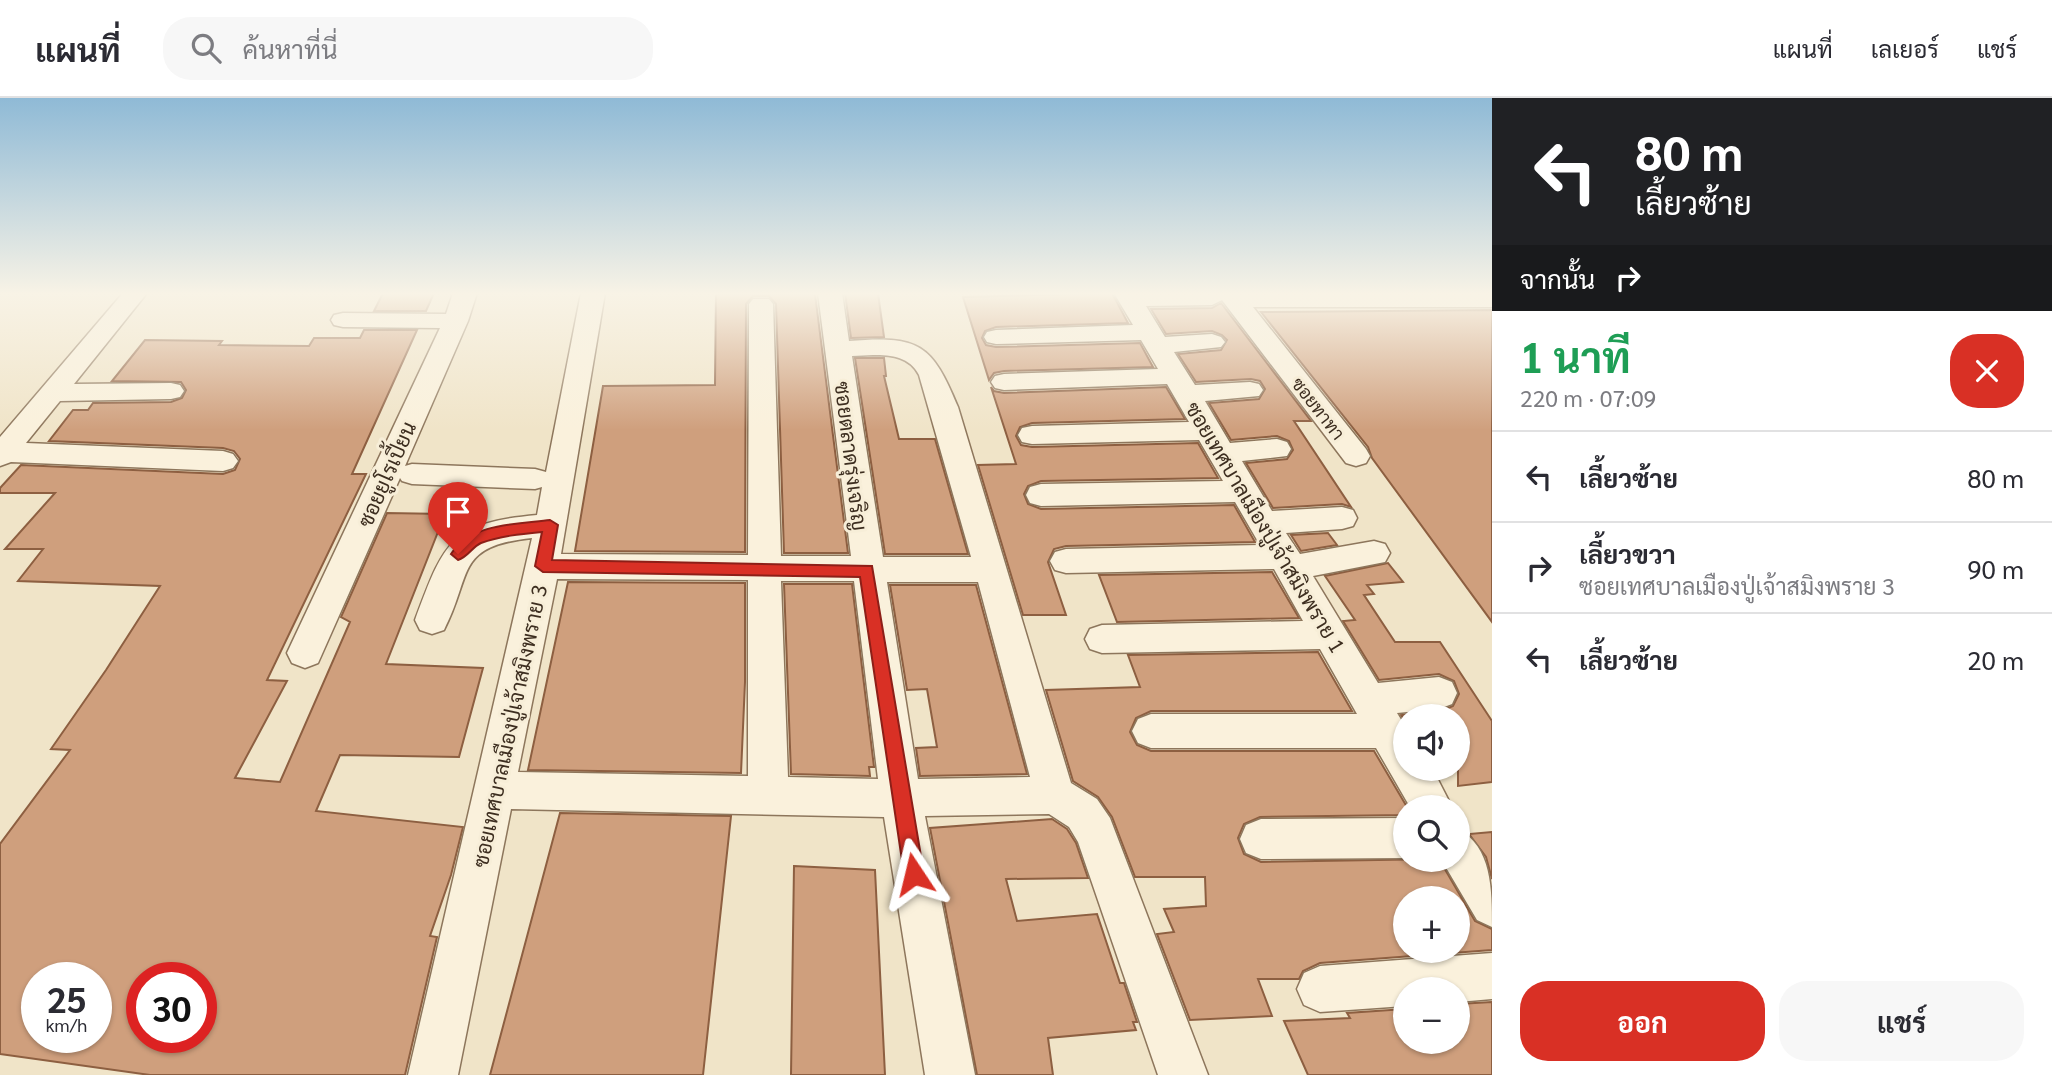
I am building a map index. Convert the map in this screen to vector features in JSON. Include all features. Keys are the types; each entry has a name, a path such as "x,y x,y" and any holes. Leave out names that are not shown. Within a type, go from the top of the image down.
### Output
{"street":[{"path":"2,454 98,339"},
{"name":"ซอยยูโรเปี้ยน","path":"305,653 447,339"},
{"name":"ซอยเทศบาลเมืองปู่เจ้าสมิงพราย 3","path":"433,1075 543,566 538,527 582,339"},
{"path":"762,339 768,795"},
{"name":"ซอยตลาดรุ่งเจริญ","path":"837,339 867,571 901,798 950,1075"},
{"path":"1122,339 1212,342"},
{"name":"ซอยเทศบาลเมืองปู่เจ้าสมิงพราย 1","path":"1154,339 1387,730"},
{"name":"ซอยทาทา","path":"1259,339 1356,456"},
{"path":"839,350 882,347 896,349 911,354 927,366 944,407 1055,795"},
{"path":"1004,382 1181,385 1250,390"},
{"path":"53,393 171,391"},
{"path":"1031,435 1216,442 1277,449"},
{"path":"2,454 223,461"},
{"path":"412,474 537,470 538,527 499,532 472,541 458,554 432,620"},
{"path":"1041,495 1245,491"},
{"path":"1264,523 1342,518"},
{"path":"1066,561 1288,562 1374,553"},
{"path":"543,566 867,571 990,570"},
{"path":"1102,639 1331,635"},
{"path":"1151,731 1387,730 1439,693"},
{"path":"495,790 901,798 1055,795 1083,813 1095,832 1183,1075"},
{"path":"1261,839 1393,838"},
{"path":"1470,869 1492,905"},
{"path":"1320,989 1492,976"}],"building":[{"path":"314,339 413,339 352,474 366,474 267,680 287,681 235,778 280,782 350,622 341,617 387,513 445,514 386,664 483,668 459,757 340,755 316,811 463,827 451,875 430,936 437,937 405,1075 150,1075 0,1054 0,844 70,750 51,749 160,586 18,581 43,549 5,549 55,493 0,493 0,488 21,465 223,474 235,470 240,459 234,451 223,448 49,441 73,410 88,410 93,403 171,402 182,398 186,390 181,382 112,381 145,340 222,341 219,345 309,346"},
{"path":"716,339 746,339 745,552 575,551 603,386 715,385"},
{"path":"777,339 821,339 848,553 784,553"},
{"path":"976,339 982,339 986,345 996,347 1140,343 1153,367 1004,371 994,373 989,380"},
{"path":"1248,339 1311,421 1294,421 1351,507 1342,504 1273,508 1246,463 1287,459 1293,450 1289,441 1277,436 1231,440 1209,403 1259,399 1265,389 1260,381 1251,379 1196,382 1178,354 1221,350 1227,340"},
{"path":"1282,339 1492,339 1492,622 1372,458 1368,447"},
{"path":"855,358 884,358 884,376 899,439 935,439 968,554 885,554"},
{"path":"991,387 994,391 1004,393 1166,387 1185,419 1032,423 1020,427 1016,436 1021,445 1032,447 1198,443 1218,478 1041,481 1028,486 1024,494 1028,504 1041,509 1234,505 1255,542 1066,546 1054,549 1048,562 1066,615 1023,615 978,465 1016,464"},
{"path":"1328,533 1337,545 1301,551 1291,535"},
{"path":"1388,563 1403,582 1367,585 1374,594 1364,595 1395,642 1440,642 1492,721 1492,782 1458,786 1458,781 1470,781 1470,704 1454,704 1459,694 1454,681 1439,674 1379,680 1343,621 1355,620 1325,576"},
{"path":"1272,572 1299,618 1117,622 1099,575"},
{"path":"568,582 745,583 741,773 528,770"},
{"path":"784,584 852,584 874,767 869,767 870,776 791,774"},
{"path":"890,585 976,585 1027,774 920,776 916,748 937,747 927,689 907,690"},
{"path":"1318,652 1352,711 1151,711 1136,718 1130,732 1137,745 1151,751 1374,751 1400,795 1393,795 1393,815 1260,817 1244,824 1238,838 1244,854 1261,862 1393,860 1393,872 1447,872 1455,886 1393,886 1393,957 1320,963 1303,971 1299,979 1258,979 1272,1016 1190,1020 1157,934 1174,932 1164,909 1206,906 1205,877 1135,877 1112,817 1098,797 1073,781 1046,690 1140,687 1128,655"},
{"path":"560,813 731,816 703,1075 490,1075"},
{"path":"1052,819 1067,829 1076,843 1088,878 1006,879 1017,921 1097,914 1120,983 1124,983 1137,1022 1133,1022 1136,1030 1048,1038 1053,1075 977,1075 930,828"},
{"path":"1492,832 1492,879 1486,857 1470,834"},
{"path":"794,866 875,870 885,1075 791,1075"},
{"path":"1470,912 1475,921 1492,929 1492,950 1470,952"},
{"path":"1492,1002 1492,1075 1308,1075 1284,1021 1350,1018 1347,1013 1393,1010 1393,1054 1470,1054 1470,1003"}],"route":[{"path":"458,554 472,541 499,532 550,525 543,566 867,571 914,874"}]}
